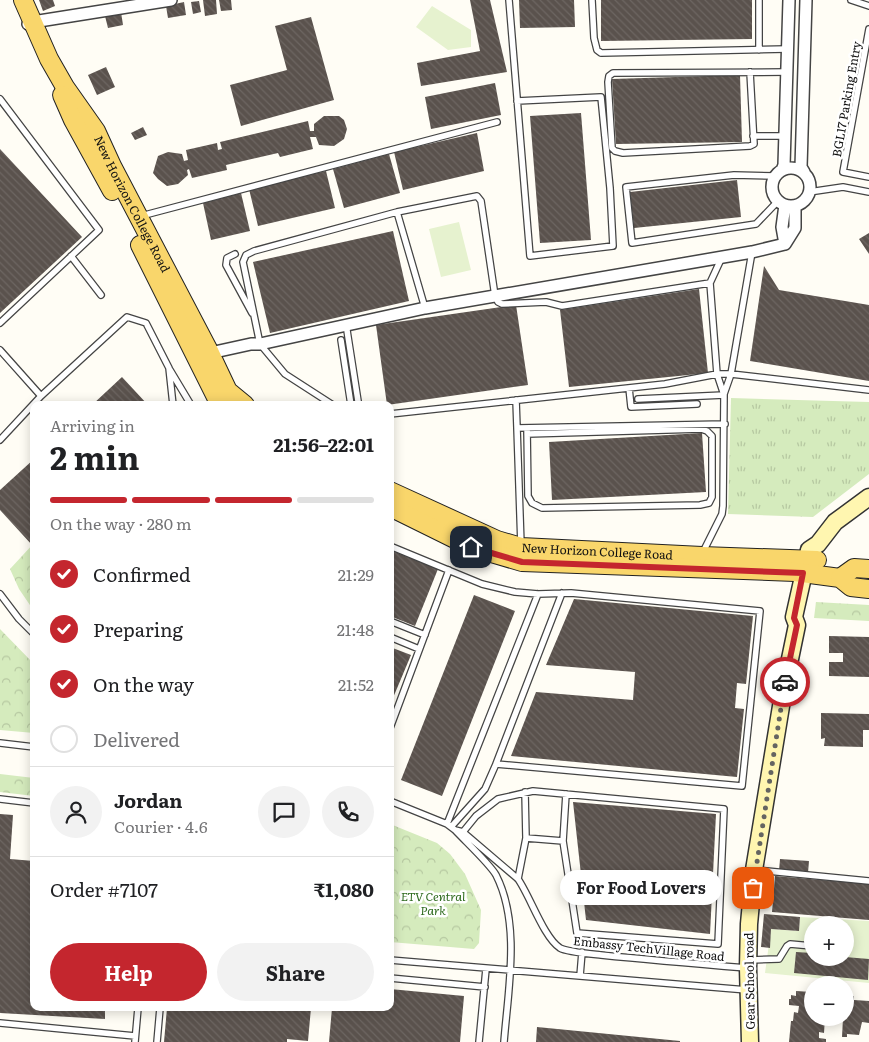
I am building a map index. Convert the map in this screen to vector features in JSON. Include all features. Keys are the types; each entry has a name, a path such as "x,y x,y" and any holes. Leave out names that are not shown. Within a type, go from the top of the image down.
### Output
{"main road":[{"name":"New Horizon College Road","path":"15,0 30,23 65,87 96,130 112,166 228,391 240,401"},
{"name":"New Horizon College Road","path":"23,0 44,64 59,88 73,120 135,235 218,401"},
{"name":"New Horizon College Road","path":"394,493 496,540 521,555 702,556 811,562"},
{"name":"Gear School road","path":"750,1042 748,964 749,924 754,870 784,688 797,625 794,618 811,562 835,522 869,497"},
{"name":"New Horizon College Road","path":"394,509 471,547 521,555 811,562"},
{"path":"811,562 840,578 851,587 869,589"},
{"path":"840,578 854,568 869,569"}],"street":[{"path":"30,23 126,4 171,0"},
{"path":"210,353 425,308 752,252 785,244 796,228 786,204 772,190 772,182 779,173 785,136 788,0"},
{"path":"786,204 804,201 809,192 810,182 801,167 806,0"},
{"path":"779,173 795,168 804,172"}],"lane":[{"path":"509,0 517,101 530,256 613,246 610,188 600,97 517,101"},
{"path":"592,0 596,50 601,53 787,49"},
{"path":"758,0 759,50"},
{"path":"852,0 869,6"},
{"name":"BGL17 Parking Entry","path":"869,28 843,172 869,177"},
{"path":"750,72 754,144 750,146 622,153 612,148 608,82 609,76 613,73 750,72 786,72"},
{"path":"0,98 99,230 0,323"},
{"path":"138,216 497,122"},
{"path":"753,136 785,136"},
{"path":"779,173 734,175 626,187 632,243 756,224 786,204"},
{"path":"809,192 843,187 869,192"},
{"path":"327,401 284,374 260,344 244,270 243,262 246,255 254,251 397,212 477,196 481,201 495,296 498,302 502,304 546,302 562,306 710,283"},
{"path":"397,212 425,308"},
{"path":"724,394 731,374 752,252"},
{"path":"235,254 228,258 226,265 254,315"},
{"path":"71,256 101,295"},
{"path":"702,556 722,514 724,394 717,374 710,283 722,256"},
{"path":"36,401 127,317 146,322 169,368 190,401"},
{"path":"346,324 358,401"},
{"path":"341,340 350,401"},
{"path":"0,350 41,396"},
{"path":"169,368 173,401"},
{"path":"394,414 666,384 717,374 869,390"},
{"path":"629,388 631,407 697,404"},
{"path":"638,399 724,394"},
{"path":"516,400 521,555"},
{"path":"0,440 30,408"},
{"path":"527,431 725,424"},
{"path":"517,428 527,431 700,429 707,431 712,436 712,497 709,503 700,505 542,508 532,503 528,496 527,431"},
{"path":"394,548 499,589 538,594 562,594 760,611 742,786 496,764"},
{"path":"394,717 449,570"},
{"path":"0,594 30,630"},
{"path":"451,827 538,594"},
{"path":"451,827 485,789 562,594"},
{"path":"394,623 425,635"},
{"path":"394,639 419,650"},
{"path":"0,743 30,747"},
{"path":"462,832 476,816 498,800 532,791 566,794 724,808 718,944 577,932 563,840 566,794"},
{"path":"518,879 526,838 525,792"},
{"path":"0,799 30,803"},
{"name":"Embassy TechVillage Road","path":"394,803 462,832 518,879 548,935 560,948 582,952 748,964 779,959 790,944 804,945"},
{"name":"Embassy TechVillage Road","path":"451,827 495,874 507,907 510,928 510,970 504,1042"},
{"path":"526,838 563,840"},
{"path":"754,870 869,881"},
{"path":"580,976 582,952"},
{"path":"394,960 748,990"},
{"path":"479,1042 486,969"},
{"path":"394,978 485,987"},
{"path":"0,1023 135,1039 138,1011"},
{"path":"157,1042 160,1011"}],"green space":[{"path":"432,6 471,30 471,47 448,50 416,27"},
{"path":"459,222 471,270 441,277 429,229"},
{"path":"731,398 869,402 869,474 813,517 728,514"},
{"path":"30,547 30,605 19,589 10,569"},
{"path":"816,602 869,605 869,621 814,618"},
{"path":"0,629 30,660 30,733 0,730"},
{"path":"0,774 30,778 30,796 0,792"},
{"name":"ETV Central Park","path":"394,826 437,843 450,854 465,874 481,910 479,943 474,949 394,942"},
{"path":"800,917 804,917 804,966 854,966 854,920 869,921 869,983 854,982 854,976 804,977 765,973 771,929 799,931"}],"building":[{"path":"39,0 53,0 55,6 43,11"},
{"path":"203,0 216,0 217,14 205,16"},
{"path":"219,0 231,0 232,10 221,11"},
{"path":"470,0 490,0 507,72 421,86 417,63 480,51"},
{"path":"519,0 574,0 575,27 520,28"},
{"path":"601,0 752,0 752,39 601,41"},
{"path":"199,1 201,12 193,14 191,2"},
{"path":"184,2 186,15 168,18 166,6"},
{"path":"121,12 123,25 108,28 105,16"},
{"path":"311,17 334,100 241,126 230,85 287,70 275,26"},
{"path":"106,67 115,87 97,95 88,75"},
{"path":"740,75 742,142 616,144 612,79"},
{"path":"495,83 501,115 431,129 425,97"},
{"path":"581,113 591,240 540,243 530,116"},
{"path":"324,116 339,116 344,120 347,129 344,139 334,146 319,145 316,137 310,137 313,149 280,157 278,153 226,165 227,170 192,178 189,169 187,170 188,175 178,184 167,186 153,173 158,156 168,152 182,154 184,161 188,160 186,150 217,143 218,150 222,149 220,142 308,121 310,131 314,131 314,124"},
{"path":"143,127 147,135 135,140 131,133"},
{"path":"477,133 484,171 403,190 394,152"},
{"path":"0,149 82,237 0,313"},
{"path":"389,154 400,193 344,208 333,169"},
{"path":"326,171 335,208 258,226 249,189"},
{"path":"737,180 741,217 634,228 630,192"},
{"path":"241,193 250,231 211,240 203,203"},
{"path":"393,231 409,301 270,333 253,262"},
{"path":"869,233 869,254 859,239"},
{"path":"764,266 779,290 869,305 869,381 750,361"},
{"path":"699,289 708,373 569,387 560,310"},
{"path":"516,305 528,385 394,404 394,401 386,401 376,325"},
{"path":"122,377 144,401 96,401"},
{"path":"702,433 706,492 552,500 549,442"},
{"path":"30,463 30,543 0,510 0,490"},
{"path":"394,552 438,569 415,626 394,618"},
{"path":"474,595 515,611 442,796 401,780"},
{"path":"574,599 753,616 746,684 737,683 735,708 744,709 737,777 511,756 536,692 633,700 635,672 546,665"},
{"path":"829,636 869,637 869,677 829,676 829,662 843,662 843,653 829,653"},
{"path":"394,649 411,655 394,695"},
{"path":"821,713 869,714 869,730 863,730 863,747 824,746 825,738 821,739"},
{"path":"573,802 716,814 710,934 586,920"},
{"path":"0,814 13,815 10,859 30,861 30,1011 105,1011 105,1019 0,1013"},
{"path":"780,859 809,861 808,873 779,871"},
{"path":"775,876 869,884 869,920 854,919 854,916 820,916 772,912"},
{"path":"764,914 800,917 799,931 771,929 770,948 761,947"},
{"path":"796,952 804,952 804,966 854,966 854,958 869,959 868,980 854,979 854,976 794,973"},
{"path":"394,989 464,996 460,1042 329,1042 332,1011 394,1011"},
{"path":"796,991 804,992 804,1026 824,1026 824,1033 819,1032 819,1038 826,1039 826,1042 789,1042 791,1021 793,1021 794,1012 798,1013 799,1006 789,1005 789,999 791,999 791,995 796,996"},
{"path":"854,1000 869,1001 869,1023 862,1022 859,1035 847,1034 847,1037 842,1037 843,1026 854,1026"},
{"path":"167,1011 311,1011 308,1041 287,1039 287,1042 164,1042"},
{"path":"537,1027 680,1041 680,1042 536,1042"}],"way so far":[{"path":"753,888 754,870 785,682"}],"place":[{"name":"For Food Lovers","path":"753,888"}],"route":[{"path":"471,547 522,562 803,573 794,618 797,625 785,682"}]}
